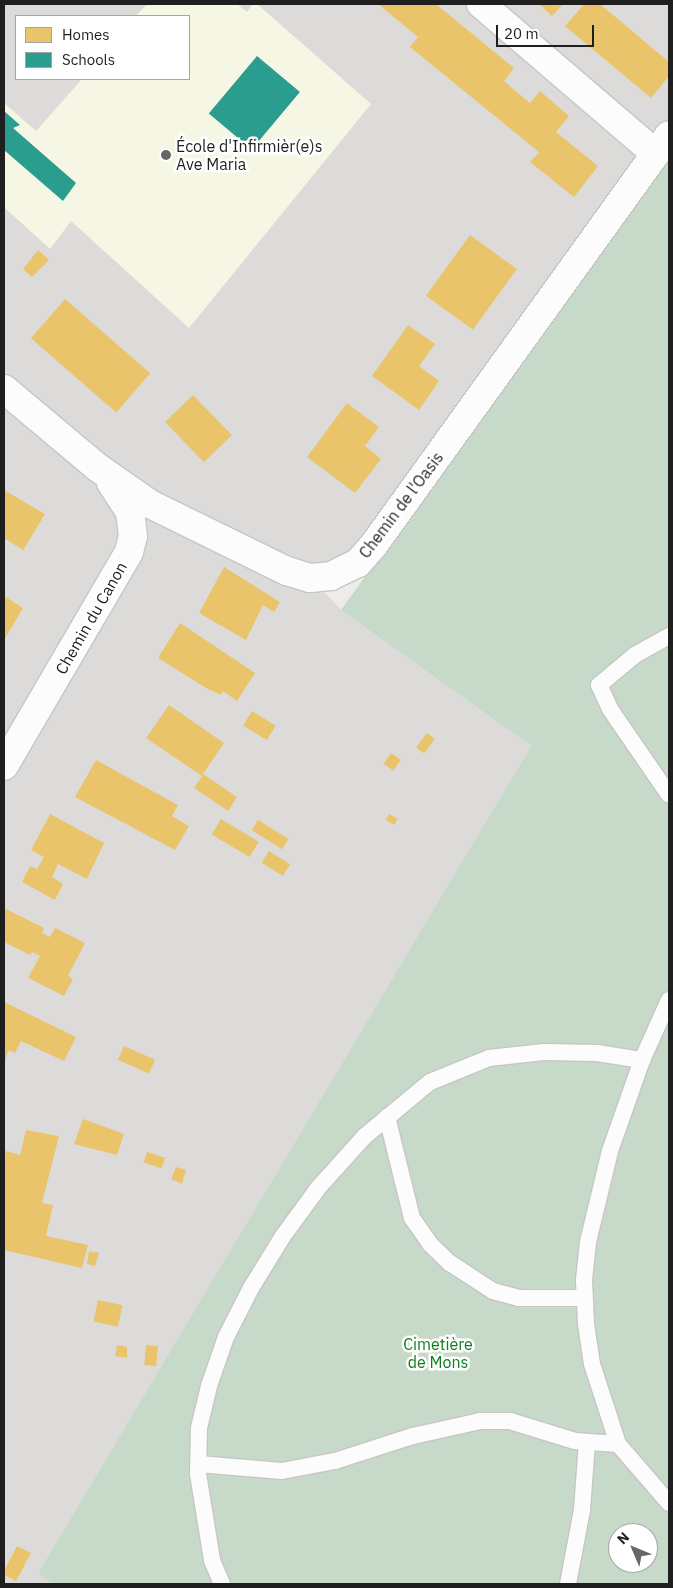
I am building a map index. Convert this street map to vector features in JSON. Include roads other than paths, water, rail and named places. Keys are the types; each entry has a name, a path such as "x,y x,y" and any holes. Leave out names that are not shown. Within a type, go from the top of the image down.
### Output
{"street":[{"path":"481,4 662,145"},
{"name":"Chemin de l'Oasis","path":"4,389 97,467 150,504 261,560 310,578 331,576 358,563 662,145"},
{"name":"Chemin du Canon","path":"4,766 129,552 133,536 130,512 117,489 97,467"}],"lane":[{"path":"669,636 636,655 599,685 610,709 669,795"},
{"path":"669,1000 642,1060 610,1151 588,1242 584,1298 592,1364 618,1444 669,1503"},
{"path":"222,1584 212,1560 204,1518 199,1464 199,1428 209,1386 226,1337 251,1288 282,1236 319,1187 365,1136 430,1082 489,1058 553,1052 597,1053 642,1060"},
{"path":"388,1117 412,1218 430,1244 450,1262 493,1291 519,1298 584,1298"},
{"path":"199,1464 282,1471 335,1461 413,1436 480,1421 510,1421 587,1442 618,1444"},
{"path":"568,1584 582,1510 587,1442"}],"place":[{"name":"École d'Infirmièr(e)s Ave Maria","path":"166,155"}],"park label":[{"name":"Cimetière de Mons","path":"438,1353"}]}
